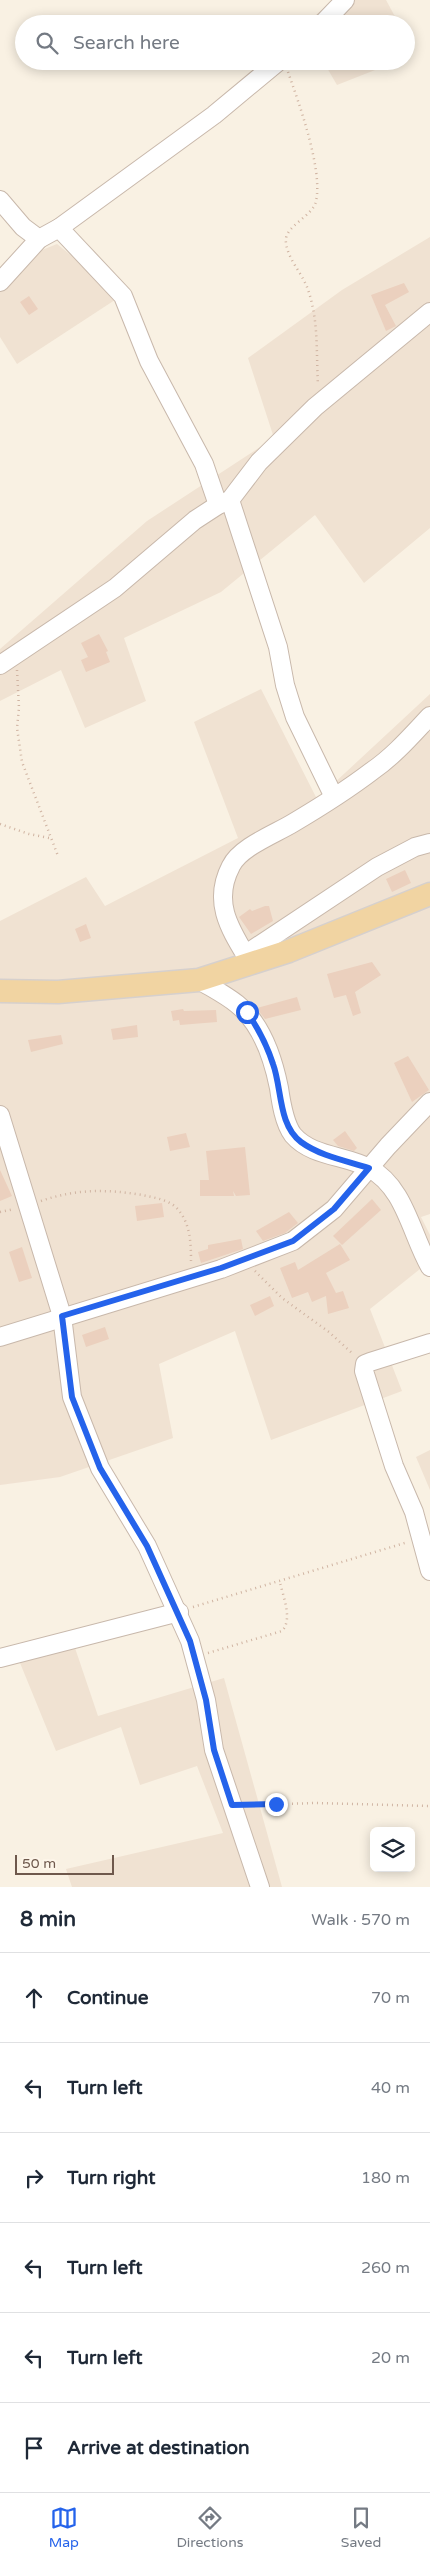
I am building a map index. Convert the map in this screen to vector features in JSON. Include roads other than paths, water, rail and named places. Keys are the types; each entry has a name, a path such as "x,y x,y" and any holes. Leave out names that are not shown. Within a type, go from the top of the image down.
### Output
{"main road":[{"path":"0,991 58,992 199,980 248,959 378,917 430,894"}],"street":[{"path":"331,15 345,0"},
{"path":"0,282 39,239 59,228 276,70"},
{"path":"0,200 23,227 39,239"},
{"path":"59,228 123,296 149,361 224,503 278,647 285,685 294,717 334,797"},
{"path":"0,665 115,588 195,520 224,503 258,462 319,403 430,312"},
{"path":"430,716 374,770 334,797 263,839 232,864 224,894 224,915 248,959 377,867 415,846 430,843"},
{"path":"199,980 236,1003 256,1025 274,1065 286,1118 292,1134 309,1147 369,1168 387,1183 398,1197 430,1267"},
{"path":"0,1337 245,1260 293,1241 311,1229 334,1209 430,1102"},
{"path":"0,1115 62,1316 72,1397 100,1468 147,1546 178,1612 195,1658 206,1700 214,1750 260,1887"},
{"path":"430,1343 370,1362 364,1367 394,1466 426,1540 430,1571"},
{"path":"0,1658 178,1612"}]}
